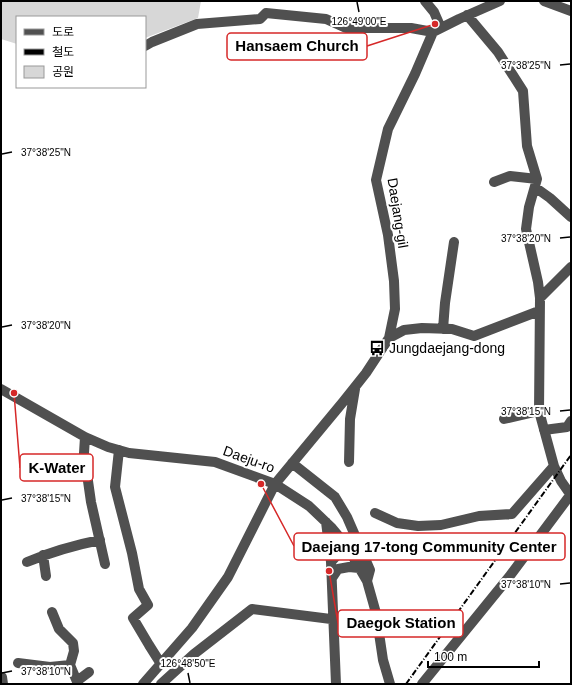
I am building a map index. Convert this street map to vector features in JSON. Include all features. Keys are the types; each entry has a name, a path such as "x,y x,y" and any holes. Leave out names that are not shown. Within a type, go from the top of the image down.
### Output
{"street":[{"path":"425,1 434,12 437,30"},
{"path":"146,45 197,24 260,19 266,14 326,19 346,28 411,28 437,30 500,1"},
{"path":"544,1 571,11"},
{"path":"467,15 498,52 522,91 527,146 536,183 571,217"},
{"name":"Daejang-gil","path":"143,684 192,628 228,577 275,484 355,387 389,338 394,309 394,281 388,235 376,180 388,129 437,30"},
{"path":"494,182 510,176 536,183"},
{"path":"422,684 509,577 571,494 560,481 554,466 540,410 540,298 538,282 526,229 529,207 536,183"},
{"path":"442,329 454,242"},
{"path":"540,298 571,268"},
{"path":"389,338 404,330 442,329 452,329 474,336 539,311"},
{"name":"Daejang-gil","path":"349,462 350,419 355,387"},
{"name":"Daeju-ro","path":"1,389 84,436 108,447 129,453 215,462 275,484 309,506 326,522 346,545 367,581 376,613 383,660 390,684"},
{"path":"504,419 540,410"},
{"path":"544,430 567,427 571,421"},
{"path":"84,436 84,453 91,502 105,564"},
{"path":"119,450 115,487 129,540 139,589 148,605 133,618 148,645 161,664"},
{"path":"292,463 335,497 347,517 370,570 367,581"},
{"path":"375,513 397,523 418,526 441,525 479,516 512,514 554,466"},
{"path":"326,522 332,562 336,684"},
{"path":"27,562 69,547 100,540"},
{"path":"332,562 346,545"},
{"path":"44,555 46,576"},
{"path":"332,578 338,569 348,567 359,568"},
{"path":"161,684 194,654 252,609 333,618 378,625"},
{"path":"52,612 59,628 73,643 74,651 70,665 77,683 89,672"},
{"path":"18,663 50,667 70,665"},
{"path":"2,677 3,684"}],"green space":[{"path":"1,1 201,1 198,18 146,38 146,16 16,16 16,44 1,39"}],"railway":[{"path":"406,684 571,455"}],"place":[{"name":"Hansaem Church","path":"435,24"},
{"name":"Jungdaejang-dong","path":"377,348"},
{"name":"K-Water","path":"14,393"},
{"name":"Daejang 17-tong Community Center","path":"261,484"},
{"name":"Daegok Station","path":"329,571"}]}
